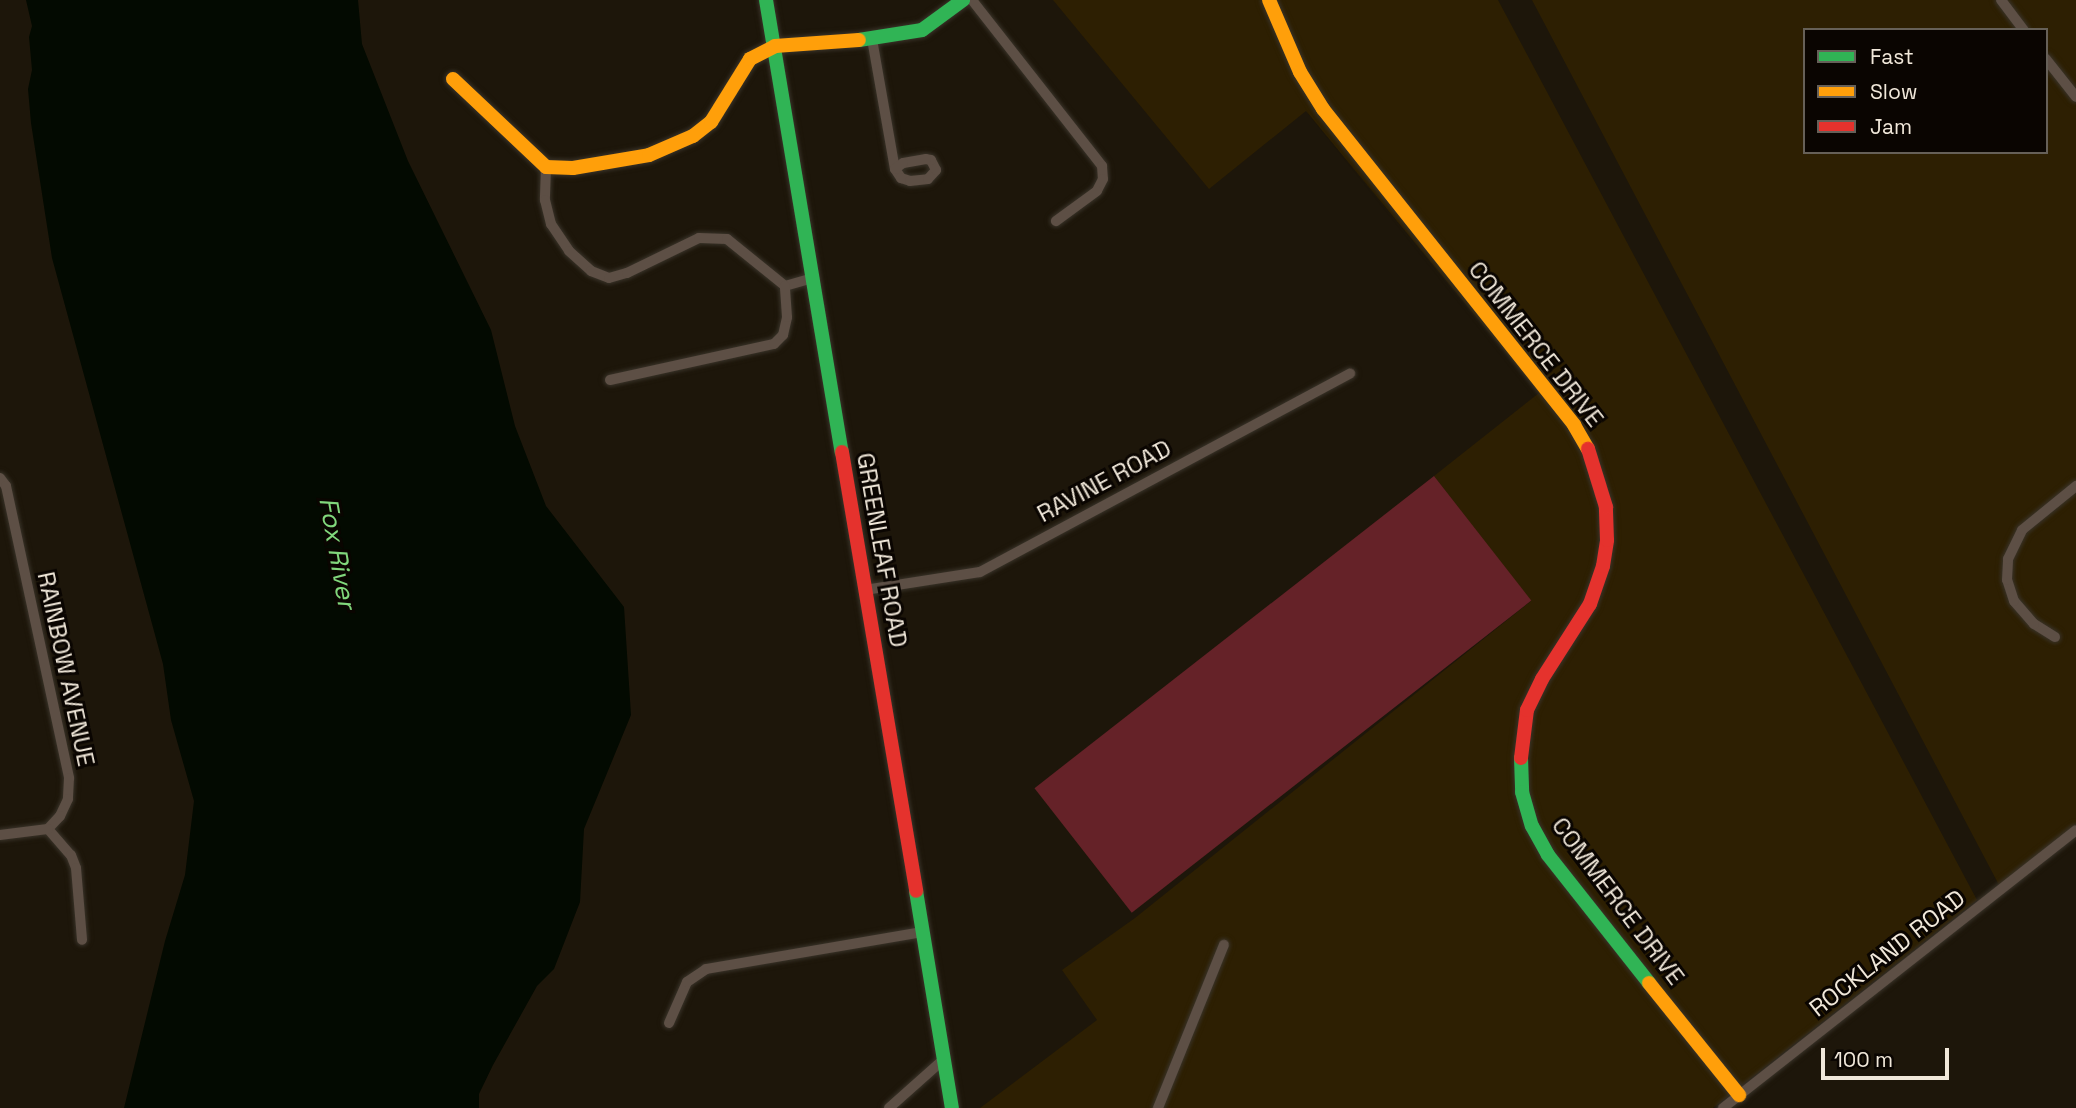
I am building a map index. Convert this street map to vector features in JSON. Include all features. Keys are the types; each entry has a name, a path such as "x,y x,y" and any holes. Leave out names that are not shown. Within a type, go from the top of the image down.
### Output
{"street":[{"name":"GREENLEAF ROAD","path":"766,0 952,1108"},
{"path":"453,79 547,167 573,168 649,155 693,136 711,122 750,59 775,46 872,39 922,30 963,0"},
{"path":"972,0 1102,166 1103,179 1097,191 1056,222"},
{"name":"COMMERCE DRIVE","path":"1269,0 1300,72 1323,109 1574,425 1592,457 1602,487 1607,515 1603,566 1590,604 1542,679 1527,710 1520,746 1522,792 1532,826 1548,855 1739,1095"},
{"path":"2001,0 2022,28"},
{"path":"872,39 895,169"},
{"path":"2048,62 2076,97"},
{"path":"547,167 545,200 551,224 569,251 591,271 609,278 626,273 699,238 727,239 785,286 788,317 783,335 774,344 610,380"},
{"path":"785,286 813,278"},
{"name":"RAVINE ROAD","path":"866,590 980,572 1350,374"},
{"name":"RAINBOW AVENUE","path":"0,478 6,486 69,778 68,799 60,816 48,829"},
{"path":"2054,637 2034,624 2014,601 2007,580 2008,559 2022,530 2076,486"},
{"path":"0,835 48,829 74,860 82,940"},
{"name":"ROCKLAND ROAD","path":"1723,1108 2076,830"},
{"path":"669,1023 687,982 706,969 922,932"},
{"path":"1158,1108 1224,945"},
{"path":"889,1108 942,1061"}],"shaded area":[{"path":"1053,0 1498,0 1977,900 1713,1108 980,1108 1097,1020 1062,970 1135,918 1531,601 1434,476 1539,393 1306,111 1209,189"},
{"path":"1532,0 2076,0 2076,824 1999,885"},
{"path":"1434,476 1531,601 1132,913 1034,788"}],"water":[{"name":"Fox River","path":"26,0 358,0 362,44 408,161 491,330 515,426 546,506 624,607 631,715 584,829 580,902 554,969 537,986 493,1065 479,1094 479,1108 124,1108 165,941 185,875 194,801 171,720 163,664 52,258 31,123 28,89 32,70 29,37 32,26"}],"traffic: fast":[{"path":"766,0 842,452"},
{"path":"859,40 922,30 963,0"},
{"path":"1521,758 1522,792 1532,826 1548,855 1649,983"},
{"path":"916,891 952,1108"}],"traffic: slow":[{"path":"1269,0 1300,72 1323,109 1574,425 1588,449"},
{"path":"453,79 546,167 573,168 649,155 693,136 711,122 750,59 775,46 859,40"},
{"path":"1649,983 1739,1095"}],"traffic: jam":[{"path":"1521,758 1527,710 1542,679 1590,604 1603,566 1607,540 1606,507 1588,449"},
{"path":"842,452 916,891"}]}
